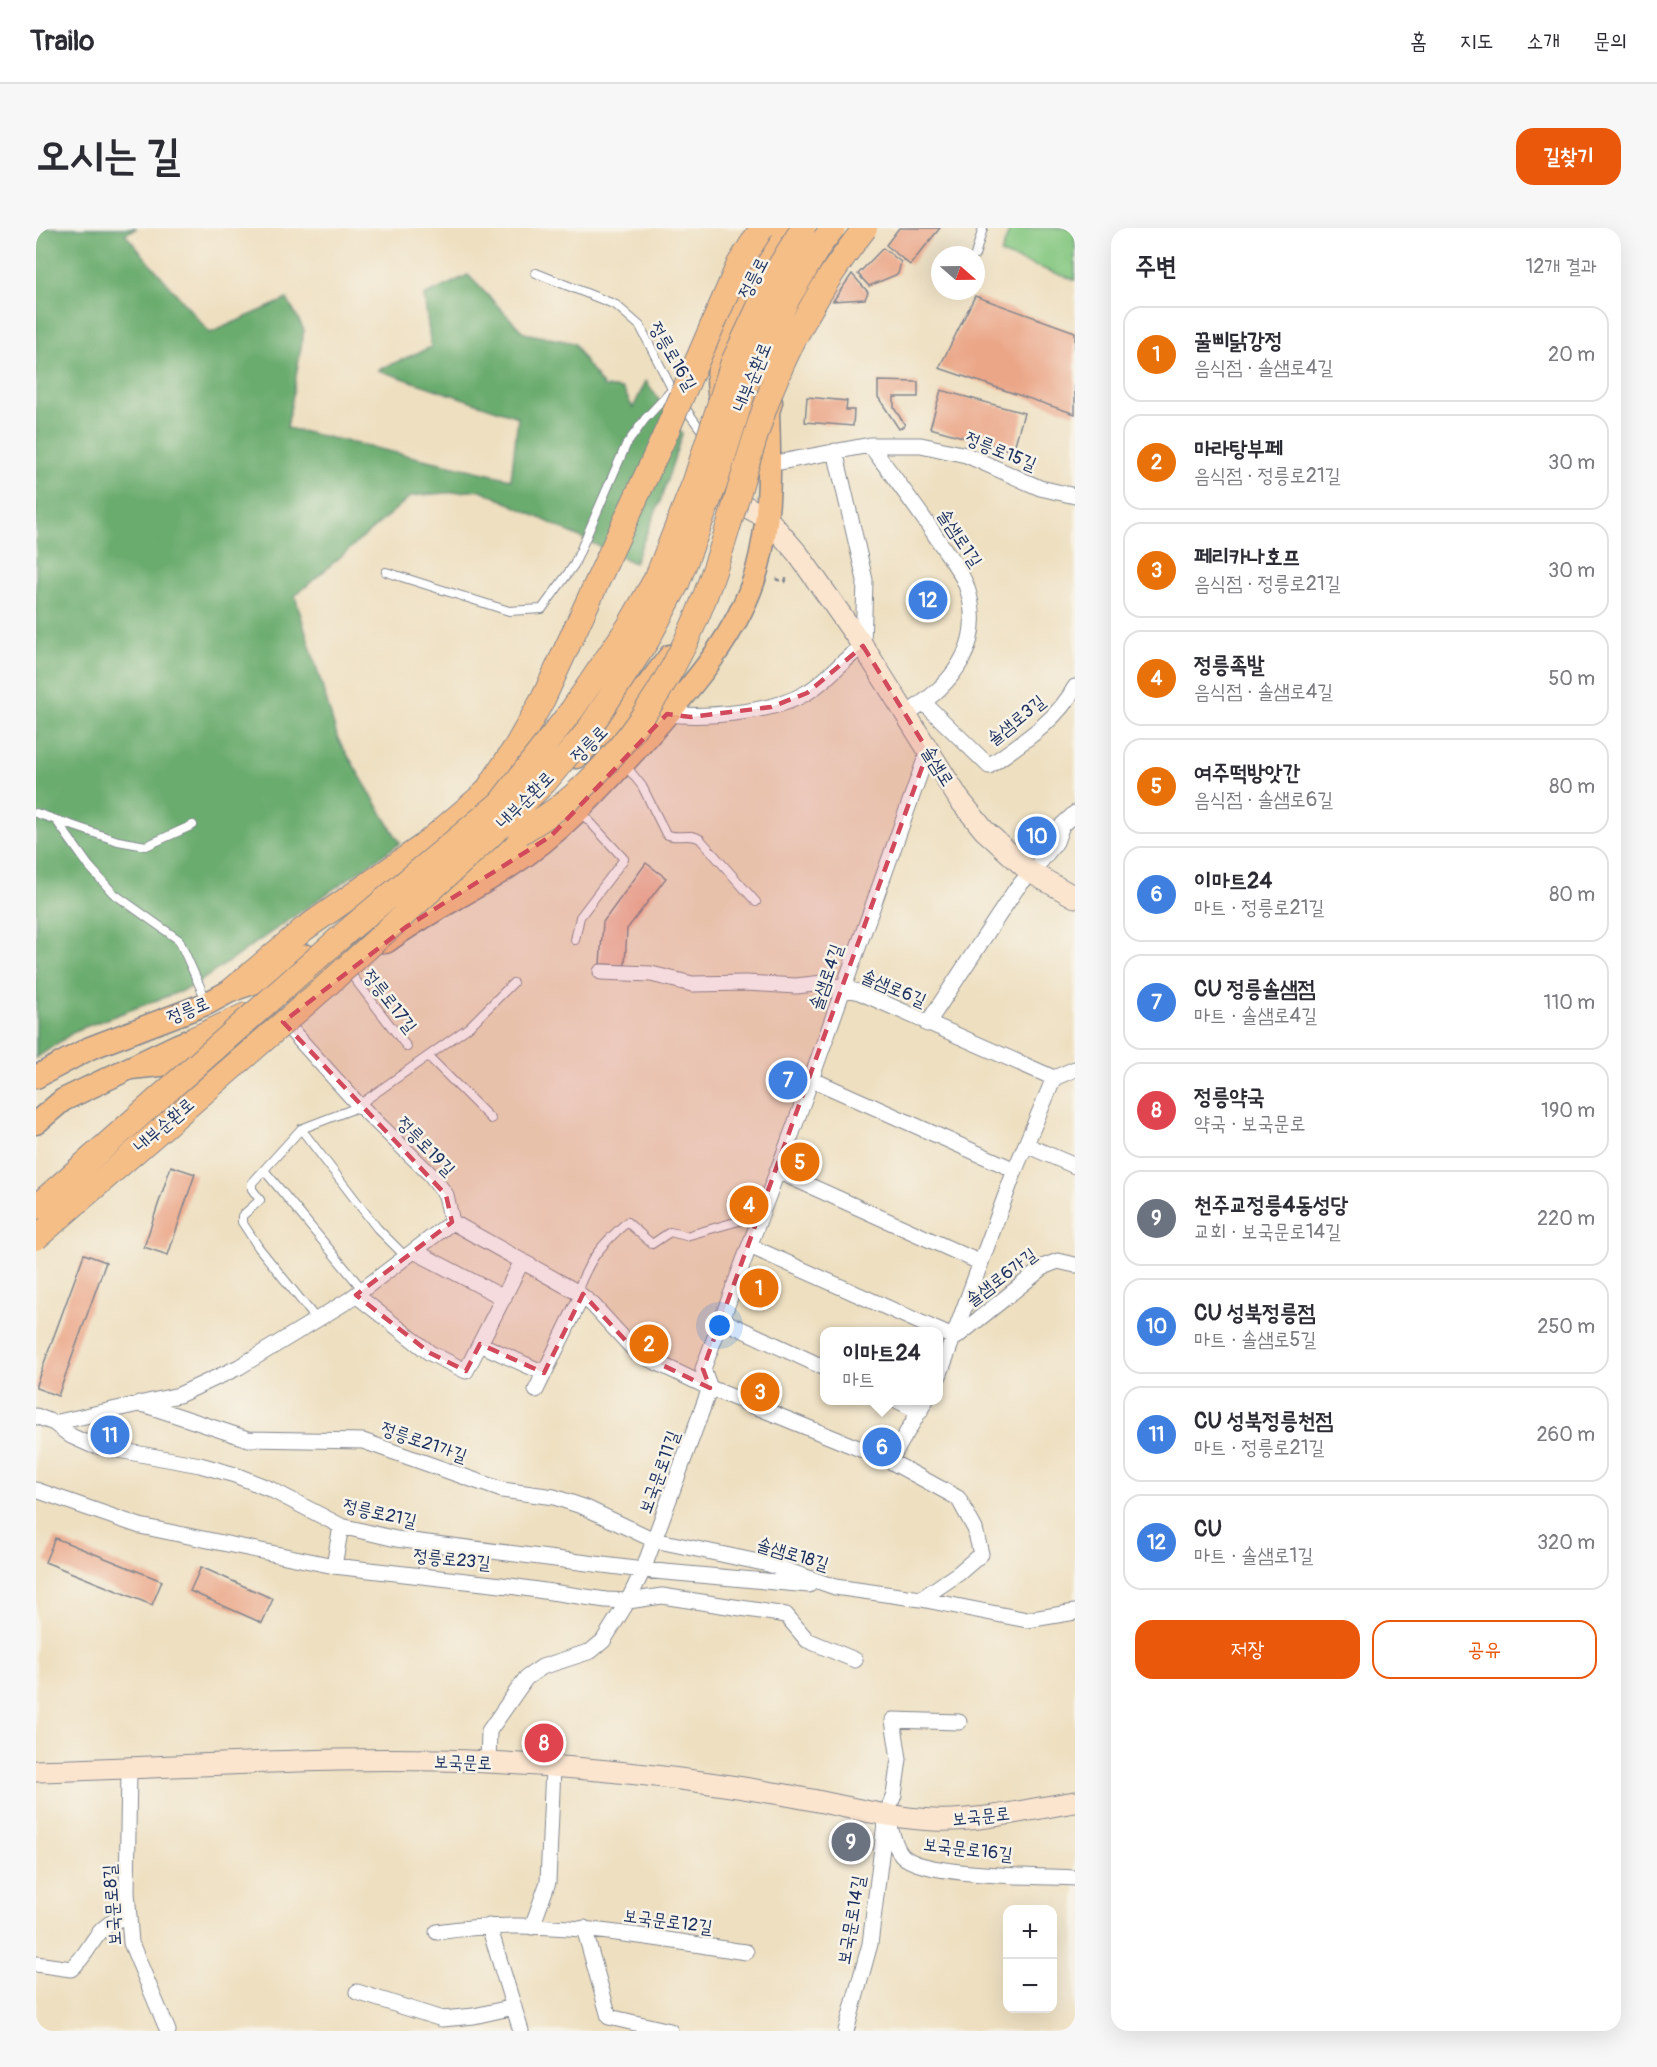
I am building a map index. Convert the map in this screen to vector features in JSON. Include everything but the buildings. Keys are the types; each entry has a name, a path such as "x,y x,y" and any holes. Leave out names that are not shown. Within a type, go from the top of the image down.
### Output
{"highway":[{"path":"232,990 304,929 423,846 486,792 518,745 543,699 665,435 739,264 762,228"},
{"name":"내부순환로","path":"36,1207 351,928 500,803 541,751 572,710 623,634 657,577 692,491 733,362 773,277 803,228"},
{"name":"내부순환로","path":"36,1238 326,986 478,847 545,782 587,732 648,639 678,584 716,484 744,390 788,298 819,246 834,228"},
{"path":"196,1038 223,1028 304,982 423,905 562,805 608,760 643,713 680,653 702,604 765,408 782,366 824,285 865,228"}],"main road":[{"name":"정릉로","path":"36,1077 90,1048 207,1003 232,990 283,973 306,957 435,850 555,778 646,686 700,619 725,557 733,500 718,388 722,351 740,302 763,255 783,228"},
{"name":"정릉로","path":"131,1068 208,1060 225,1053 350,973 406,927 509,867 551,836 585,816 623,763 696,681 744,603 756,571 766,517 770,464 768,412 782,352 818,276 855,228"},
{"name":"솔샘로","path":"733,500 766,517 798,554 863,646 971,815 996,843 1030,872 1075,897"},
{"name":"정릉로","path":"36,1123 63,1100 196,1038 259,1030"},
{"name":"보국문로","path":"36,1771 327,1760 488,1762 727,1785 824,1801 886,1815 936,1821 1075,1802"}],"street":[{"name":"정릉로15길","path":"770,464 870,445 921,445 966,455 1040,488 1075,496"},
{"name":"솔샘로1길","path":"870,445 911,499 966,584 972,612 970,640 950,680 924,703 906,714"},
{"path":"667,714 691,717 771,707 807,693 844,658 863,646 865,580 835,451"},
{"name":"솔샘로3길","path":"924,703 989,766 1044,725 1066,703 1075,687"},
{"name":"솔샘로4길","path":"710,1388 702,1369 777,1172 928,751"},
{"path":"927,1024 1016,889 1056,842 1062,825 1075,813"},
{"name":"솔샘로6길","path":"601,972 651,974 692,984 747,982 796,986 823,983 860,992 927,1024 1054,1078"},
{"name":"정릉로19길","path":"281,1019 357,1104 431,1175 446,1195 452,1222"},
{"path":"943,1366 1015,1170 1054,1078 1075,1068"},
{"path":"811,1078 1015,1170"},
{"path":"1026,1145 1075,1166"},
{"path":"777,1172 980,1262"},
{"path":"54,1424 179,1395 239,1367 359,1292 452,1222 580,1294 637,1353 710,1388 890,1461 958,1498 975,1529 981,1554 959,1573 921,1599"},
{"path":"754,1248 930,1327"},
{"path":"410,1254 504,1298"},
{"name":"솔샘로6가길","path":"955,1338 1045,1266 1058,1260 1075,1265"},
{"path":"359,1292 430,1353 466,1371 522,1262"},
{"path":"536,1390 580,1294"},
{"path":"726,1322 820,1366"},
{"path":"943,1333 955,1338"},
{"path":"480,1344 544,1373"},
{"name":"보국문로11길","path":"488,1762 489,1731 526,1678 542,1667 591,1651 603,1641 628,1601 643,1570 710,1388"},
{"name":"정릉로21가길","path":"139,1403 248,1439 363,1441 502,1490 554,1497 584,1507 654,1540"},
{"path":"890,1461 923,1406"},
{"name":"정릉로21길","path":"36,1416 92,1445 200,1465 235,1475 270,1489 341,1526 407,1540 643,1570"},
{"name":"정릉로23길","path":"36,1490 140,1526 334,1566 628,1601 662,1596 786,1615 807,1640 855,1660"},
{"path":"334,1566 341,1526"},
{"name":"솔샘로18길","path":"654,1540 768,1564 834,1587 921,1599 1027,1620 1075,1612"},
{"path":"643,1570 834,1587"},
{"path":"886,1815 894,1795 899,1759 893,1720 960,1722"},
{"path":"532,1927 548,1882 553,1768"},
{"name":"보국문로8길","path":"129,1769 131,1943 168,2031"},
{"name":"보국문로16길","path":"886,1815 901,1854 913,1863 977,1873 1075,1878"},
{"name":"보국문로14길","path":"846,2031 870,1944 886,1815"},
{"path":"36,1964 71,1969 79,1962 99,1930 116,1919 129,1916"},
{"path":"489,1926 521,2031"},
{"name":"보국문로12길","path":"437,1932 489,1926 584,1928 746,1952"},
{"path":"584,1928 609,2017 670,2031"},
{"path":"357,1992 442,2019 474,2016 514,2007"}],"lane":[{"path":"978,246 983,228"},
{"name":"정릉로16길","path":"536,273 616,305 640,326 672,390 728,468"},
{"path":"386,572 509,611 542,609 574,565 626,445 645,419 672,390"},
{"path":"623,763 644,790 666,834 673,837 690,835 700,840 756,902"},
{"path":"36,813 118,842 147,846 193,825"},
{"path":"575,940 580,917 624,859 585,816"},
{"path":"56,820 89,866 113,892 179,940 207,1003"},
{"name":"정릉로17길","path":"350,973 407,1047"},
{"path":"317,1320 259,1248 242,1222 242,1216 260,1200 251,1186 300,1129 357,1104 428,1056 477,1021 513,983"},
{"path":"428,1056 491,1119"},
{"path":"300,1129 374,1223 410,1254"},
{"path":"264,1170 359,1292"},
{"path":"580,1294 586,1268 601,1245 627,1222 652,1244 669,1232 686,1236 760,1215"}],"path":[{"path":"776,579 785,582 788,574"}],"highlighted area":[{"path":"863,646 928,751 703,1369 710,1388 637,1353 583,1294 544,1373 480,1344 466,1371 430,1353 356,1295 452,1222 446,1195 283,1022 406,927 551,836 667,714 691,717 771,707 807,693"}],"green space":[{"path":"36,228 137,228 125,234 210,333 287,299 304,330 287,428 511,479 518,417 378,370 431,347 424,296 468,275 524,333 574,343 604,387 623,389 633,408 646,381 682,434 660,502 634,563 481,490 411,496 295,596 338,739 400,843 192,987 77,1030 36,1058"},
{"path":"1010,228 1075,228 1075,280 1001,254"}],"place":[{"name":"CU","path":"928,600"},
{"name":"CU 성북정릉점","path":"1037,836"},
{"name":"CU 정릉솔샘점","path":"788,1080"},
{"name":"여주떡방앗간","path":"800,1162"},
{"name":"정릉족발","path":"749,1205"},
{"name":"꿀삐닭강정","path":"759,1288"},
{"name":"마라탕부페","path":"649,1344"},
{"name":"페리카나호프","path":"760,1392"},
{"name":"CU 성북정릉천점","path":"110,1435"},
{"name":"이마트24","path":"882,1447"},
{"name":"정릉약국","path":"544,1743"},
{"name":"천주교정릉4동성당","path":"851,1842"}]}
